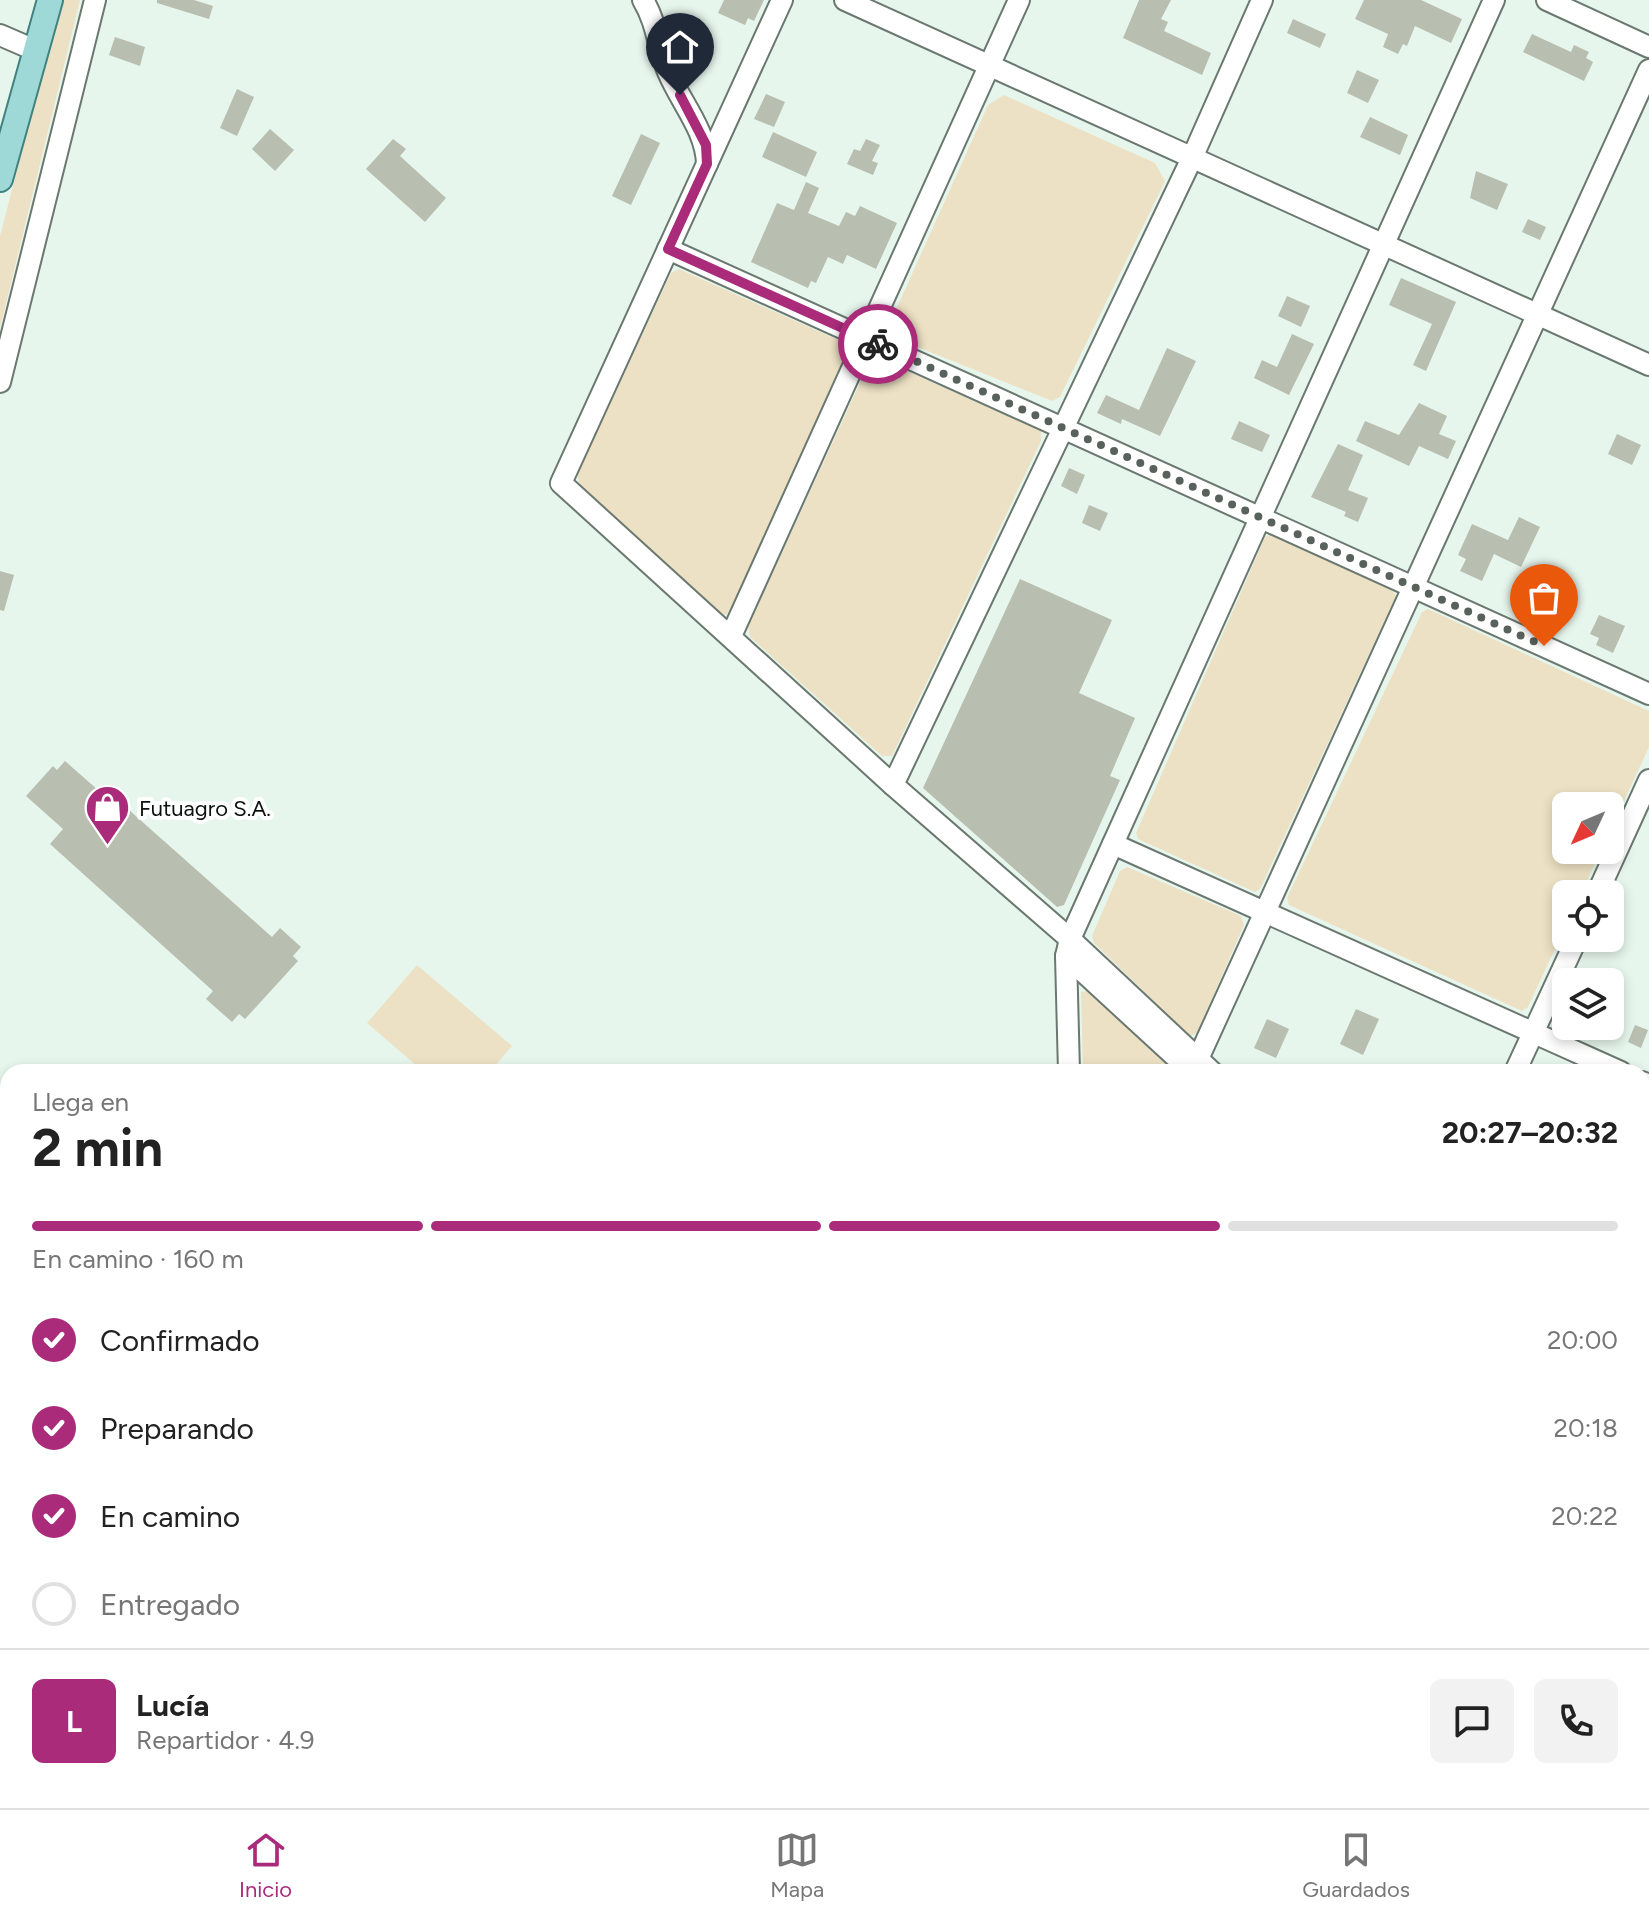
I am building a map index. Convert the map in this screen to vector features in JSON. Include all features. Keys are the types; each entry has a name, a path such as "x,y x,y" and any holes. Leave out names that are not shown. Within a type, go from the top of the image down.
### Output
{"main road":[{"path":"0,179 50,0"}],"street":[{"path":"0,382 95,0"},
{"path":"643,0 652,16 667,71 706,145 707,164"},
{"path":"782,0 561,483 1197,1064"},
{"path":"845,0 1649,365"},
{"path":"731,636 1019,0"},
{"path":"893,785 1192,158 1262,0"},
{"path":"1069,1064 1068,948 1494,0"},
{"path":"1547,0 1649,47"},
{"path":"0,35 37,51"},
{"path":"1203,1064 1265,912 1649,70"},
{"path":"668,249 1649,694"},
{"path":"1603,880 1649,780"},
{"path":"1113,844 1603,1064"},
{"path":"1519,1064 1571,952"}],"green space":[{"path":"61,0 80,0 0,328 0,236"},
{"path":"1004,95 1155,163 1165,181 1060,397 1052,401 895,338 889,325 988,105"},
{"path":"679,269 845,343 847,351 730,612 723,616 580,485 577,474 671,273"},
{"path":"878,358 1041,431 1041,441 892,756 882,756 750,637 748,627 870,361"},
{"path":"1269,534 1393,591 1396,596 1260,889 1255,892 1138,839 1136,833 1265,537"},
{"path":"1428,609 1649,711 1649,747 1624,801 1624,792 1552,792 1552,864 1595,864 1587,880 1552,880 1553,952 1528,1007 1522,1011 1289,905 1287,898 1422,612"},
{"path":"1127,867 1241,916 1244,925 1197,1033 1190,1036 1094,943 1092,936 1120,871"},
{"path":"417,965 512,1046 497,1064 415,1064 367,1023"},
{"path":"1088,991 1166,1064 1083,1064 1081,992"}],"building":[{"path":"157,0 194,0 213,6 209,19 157,3"},
{"path":"724,0 764,0 754,21 748,18 745,25 718,13"},
{"path":"1139,0 1171,0 1161,19 1168,22 1164,31 1211,53 1202,75 1123,38"},
{"path":"1364,0 1421,0 1462,19 1451,43 1415,26 1407,46 1403,44 1398,54 1383,47 1388,34 1355,19"},
{"path":"1293,19 1326,34 1320,48 1287,33"},
{"path":"1532,34 1571,52 1574,45 1589,52 1586,58 1593,62 1584,81 1523,52"},
{"path":"115,37 145,47 140,66 109,55"},
{"path":"1357,70 1379,80 1368,103 1347,93"},
{"path":"237,89 254,97 237,136 220,128"},
{"path":"766,94 785,102 774,127 754,119"},
{"path":"1370,117 1408,135 1400,155 1360,137"},
{"path":"270,129 294,150 275,171 252,149"},
{"path":"773,132 817,152 806,177 762,157"},
{"path":"641,134 660,143 631,205 612,196"},
{"path":"393,139 406,149 400,156 446,198 425,222 366,169"},
{"path":"866,139 880,145 872,161 878,163 873,175 847,164 854,149 860,151"},
{"path":"1476,171 1508,184 1497,210 1470,198"},
{"path":"806,182 819,188 808,213 839,226 846,212 855,216 860,206 897,223 876,269 847,255 843,264 828,257 816,283 811,281 808,288 751,262 777,203 794,210"},
{"path":"1528,219 1546,227 1540,240 1522,232"},
{"path":"1401,278 1456,302 1426,371 1413,365 1432,324 1389,305"},
{"path":"1287,296 1310,306 1301,327 1278,316"},
{"path":"1292,334 1314,344 1289,395 1254,378 1262,360 1277,367"},
{"path":"1167,348 1196,361 1160,436 1122,419 1121,424 1097,413 1106,395 1139,410"},
{"path":"1419,403 1447,416 1439,434 1456,441 1448,459 1419,446 1409,466 1356,441 1365,421 1399,435"},
{"path":"1239,421 1270,435 1262,452 1231,439"},
{"path":"1617,434 1641,445 1632,465 1608,454"},
{"path":"1338,444 1363,455 1348,490 1368,498 1358,522 1344,516 1346,512 1311,497"},
{"path":"1069,468 1085,475 1077,494 1061,486"},
{"path":"1089,505 1108,513 1100,531 1082,523"},
{"path":"1519,517 1540,527 1521,567 1494,554 1482,581 1460,571 1466,559 1458,555 1472,524 1508,540"},
{"path":"0,571 14,575 4,611 0,610"},
{"path":"1020,579 1112,620 1079,693 1135,718 1110,776 1120,780 1064,905 1057,907 923,788"},
{"path":"1554,602 1568,608 1562,622 1547,615"},
{"path":"1599,615 1625,626 1613,653 1596,645 1599,638 1590,634"},
{"path":"65,761 98,790 102,786 272,937 280,928 301,947 293,956 298,961 245,1019 239,1014 232,1022 206,999 213,991 50,844 63,829 26,796 53,766 57,770"},
{"path":"1356,1009 1379,1019 1363,1055 1340,1044"},
{"path":"1267,1019 1289,1029 1276,1058 1254,1048"},
{"path":"1635,1025 1648,1030 1641,1048 1628,1042"}],"way so far":[{"path":"878,344 1544,646"}],"place":[{"name":"Futuagro S.A.","path":"108,847"}],"route":[{"path":"680,95 706,145 707,164 668,249 878,344"}]}
